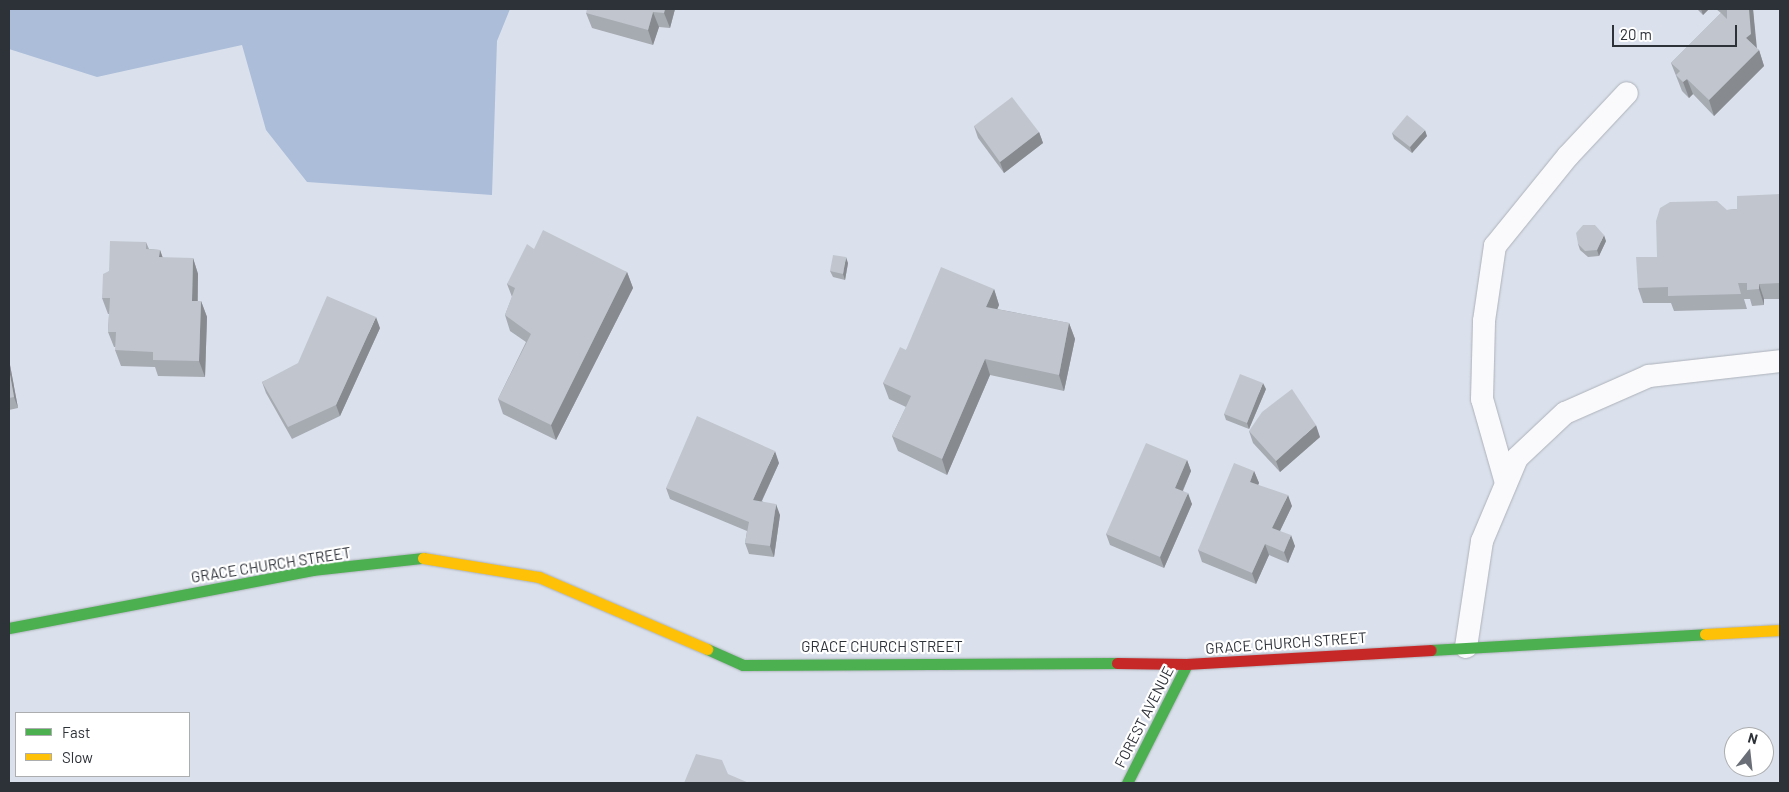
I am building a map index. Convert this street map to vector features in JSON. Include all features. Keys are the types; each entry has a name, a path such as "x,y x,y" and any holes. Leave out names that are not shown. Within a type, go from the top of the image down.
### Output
{"street":[{"name":"GRACE CHURCH STREET","path":"9,628 312,570 427,558 539,577 743,665 863,661 1187,664 1780,630"},
{"name":"FOREST AVENUE","path":"1127,783 1187,664"}],"lane":[{"path":"1506,483 1482,399 1484,321 1495,246 1568,156 1627,93"},
{"path":"1466,647 1482,541 1506,483 1517,458 1565,413 1649,376 1780,361"}],"shaded area":[{"path":"9,9 510,9 497,41 492,195 307,182 266,130 242,45 97,77 9,49"}],"building":[{"path":"587,9 665,9 664,13 653,12 648,30 586,13"},
{"path":"1727,9 1749,9 1751,34 1746,38 1759,50 1709,100 1687,79 1683,82 1676,75 1680,71 1671,63 1721,13 1727,19"},
{"path":"1012,97 1039,132 1000,162 974,126"},
{"path":"1407,115 1425,130 1410,147 1392,133"},
{"path":"1780,194 1780,283 1759,284 1759,289 1747,290 1747,283 1738,283 1741,294 1668,296 1668,287 1638,288 1636,257 1657,257 1656,221 1660,208 1670,202 1717,201 1727,210 1737,209 1737,196"},
{"path":"1583,225 1595,225 1604,235 1597,250 1585,251 1578,244 1576,233"},
{"path":"543,230 627,272 551,425 498,399 531,334 505,315 515,288 507,284 527,244 534,249"},
{"path":"110,241 146,242 146,249 160,250 159,257 193,258 192,301 201,301 199,361 153,360 153,352 115,350 116,332 108,332 110,298 102,298 103,274 109,271"},
{"path":"833,255 846,257 843,274 830,271"},
{"path":"941,267 994,289 986,307 1069,323 1059,375 985,359 942,459 892,436 911,396 883,383 900,347 906,350"},
{"path":"327,296 376,317 336,405 288,427 262,382 298,363"},
{"path":"9,369 14,397 9,398"},
{"path":"1240,374 1263,383 1247,423 1224,414"},
{"path":"1292,389 1316,425 1276,461 1249,431 1262,412"},
{"path":"697,416 775,451 753,500 776,504 770,546 745,543 749,522 666,488"},
{"path":"1146,443 1187,460 1175,488 1188,493 1160,557 1106,534"},
{"path":"1234,463 1254,471 1250,482 1288,495 1272,528 1291,535 1284,552 1265,544 1252,573 1198,550"},
{"path":"696,754 722,760 728,774 749,783 684,783"}],"traffic: fast":[{"path":"9,628 312,570 423,558"},
{"path":"1431,650 1705,634"},
{"path":"707,649 743,665 1117,663"},
{"path":"1127,783 1187,664"}],"traffic: slow":[{"path":"423,558 539,577 707,649"},
{"path":"1705,634 1780,630"}],"traffic: jam":[{"path":"1117,663 1187,664 1431,650"}]}
